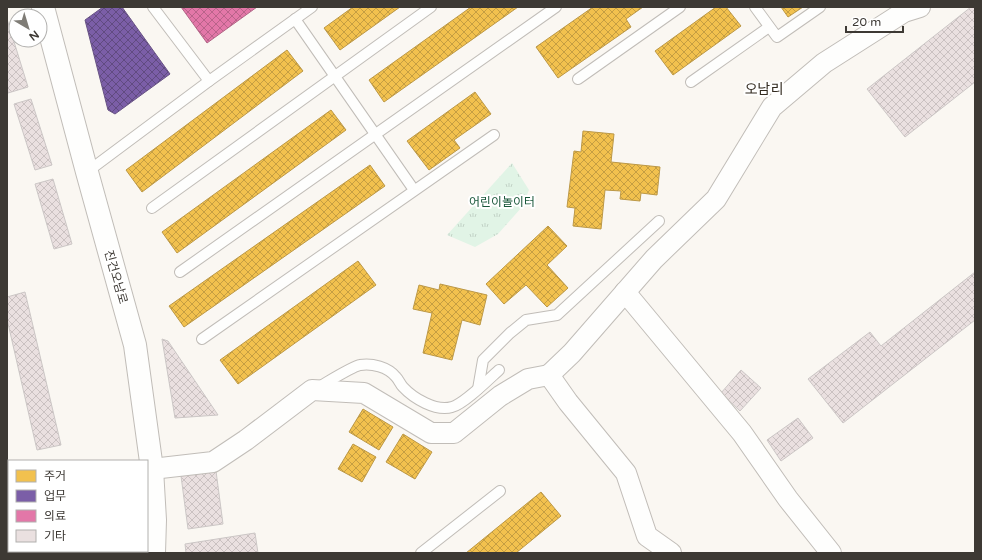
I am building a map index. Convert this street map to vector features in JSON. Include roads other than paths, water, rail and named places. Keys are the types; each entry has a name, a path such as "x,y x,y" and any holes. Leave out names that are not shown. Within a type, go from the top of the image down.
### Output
{"main road":[{"name":"진건오남로","path":"43,7 135,345 152,469 151,520 154,553"}],"street":[{"path":"152,469 213,462 246,440 312,390 364,393 431,434 454,433 500,396 528,379 550,375 572,353 654,259 716,199 772,106 824,63 904,12 920,7"},
{"path":"625,292 742,433 788,499 830,553"},
{"path":"550,375 568,402 626,473 647,536 671,553"}],"lane":[{"path":"153,7 208,81"},
{"path":"87,172 208,81 312,7"},
{"path":"152,208 431,7"},
{"path":"180,272 556,7"},
{"path":"578,79 680,7"},
{"path":"755,7 777,37 820,7"},
{"path":"295,19 414,190"},
{"path":"690,82 769,27"},
{"path":"202,339 494,135"},
{"path":"478,389 483,360 510,333 526,320 557,315 659,221"},
{"path":"312,390 359,365 378,366 390,371 403,388 420,400 437,408 452,407 470,396 499,370"},
{"path":"421,553 500,491"}],"district":[{"name":"오남리","path":"764,89"}],"park label":[{"name":"어린이놀이터","path":"502,202"}]}
